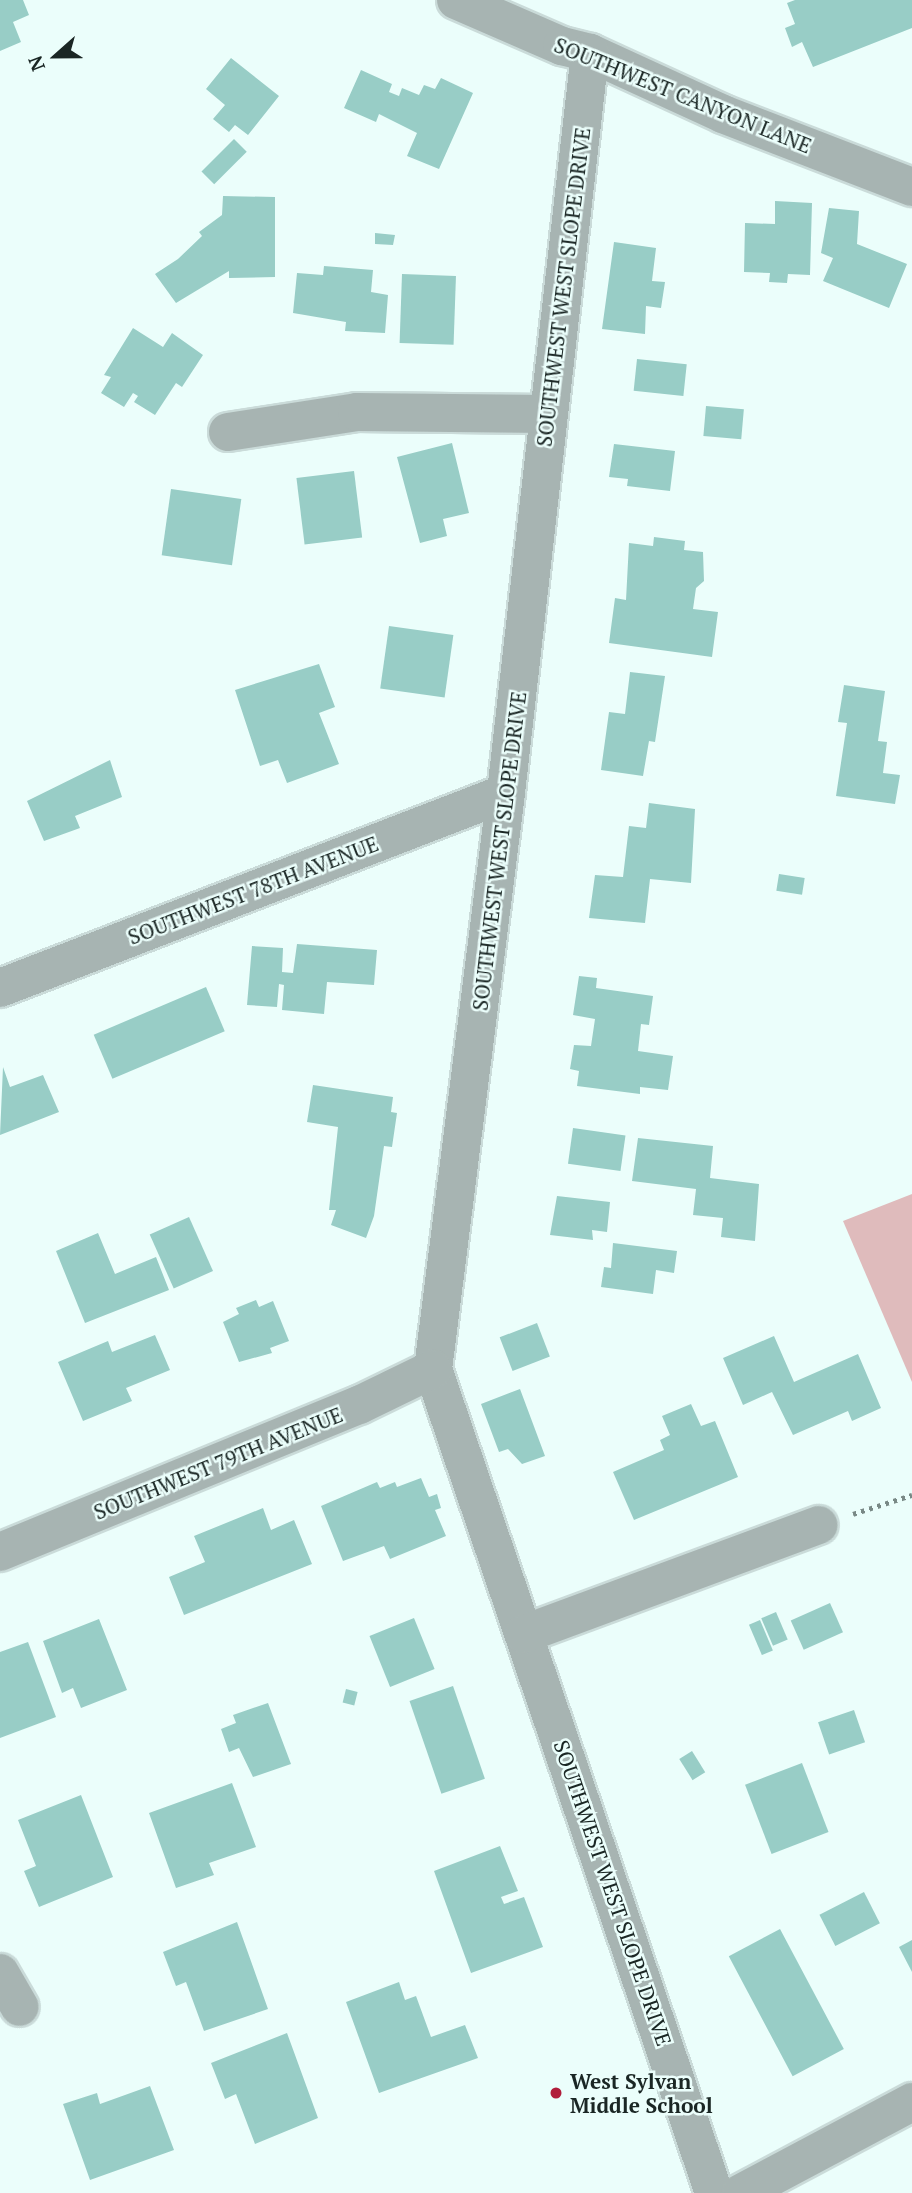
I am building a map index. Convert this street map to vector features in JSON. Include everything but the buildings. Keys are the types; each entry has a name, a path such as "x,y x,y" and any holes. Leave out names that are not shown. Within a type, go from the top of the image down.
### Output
{"street":[{"name":"SOUTHWEST CANYON LANE","path":"456,0 562,46 590,53 723,114 912,187"},
{"name":"SOUTHWEST WEST SLOPE DRIVE","path":"590,53 506,793 433,1369 714,2193"},
{"path":"228,432 356,412 547,414"},
{"name":"SOUTHWEST 78TH AVENUE","path":"0,988 506,793"},
{"name":"SOUTHWEST 79TH AVENUE","path":"0,1552 359,1405 433,1369"},
{"path":"524,1634 818,1525"},
{"path":"0,1973 20,2007"},
{"path":"741,2193 912,2102"}],"path":[{"path":"818,1525 912,1494"}],"shaded area":[{"path":"912,1194 912,1382 843,1221"}],"place":[{"name":"West Sylvan Middle School","path":"556,2093"}]}
